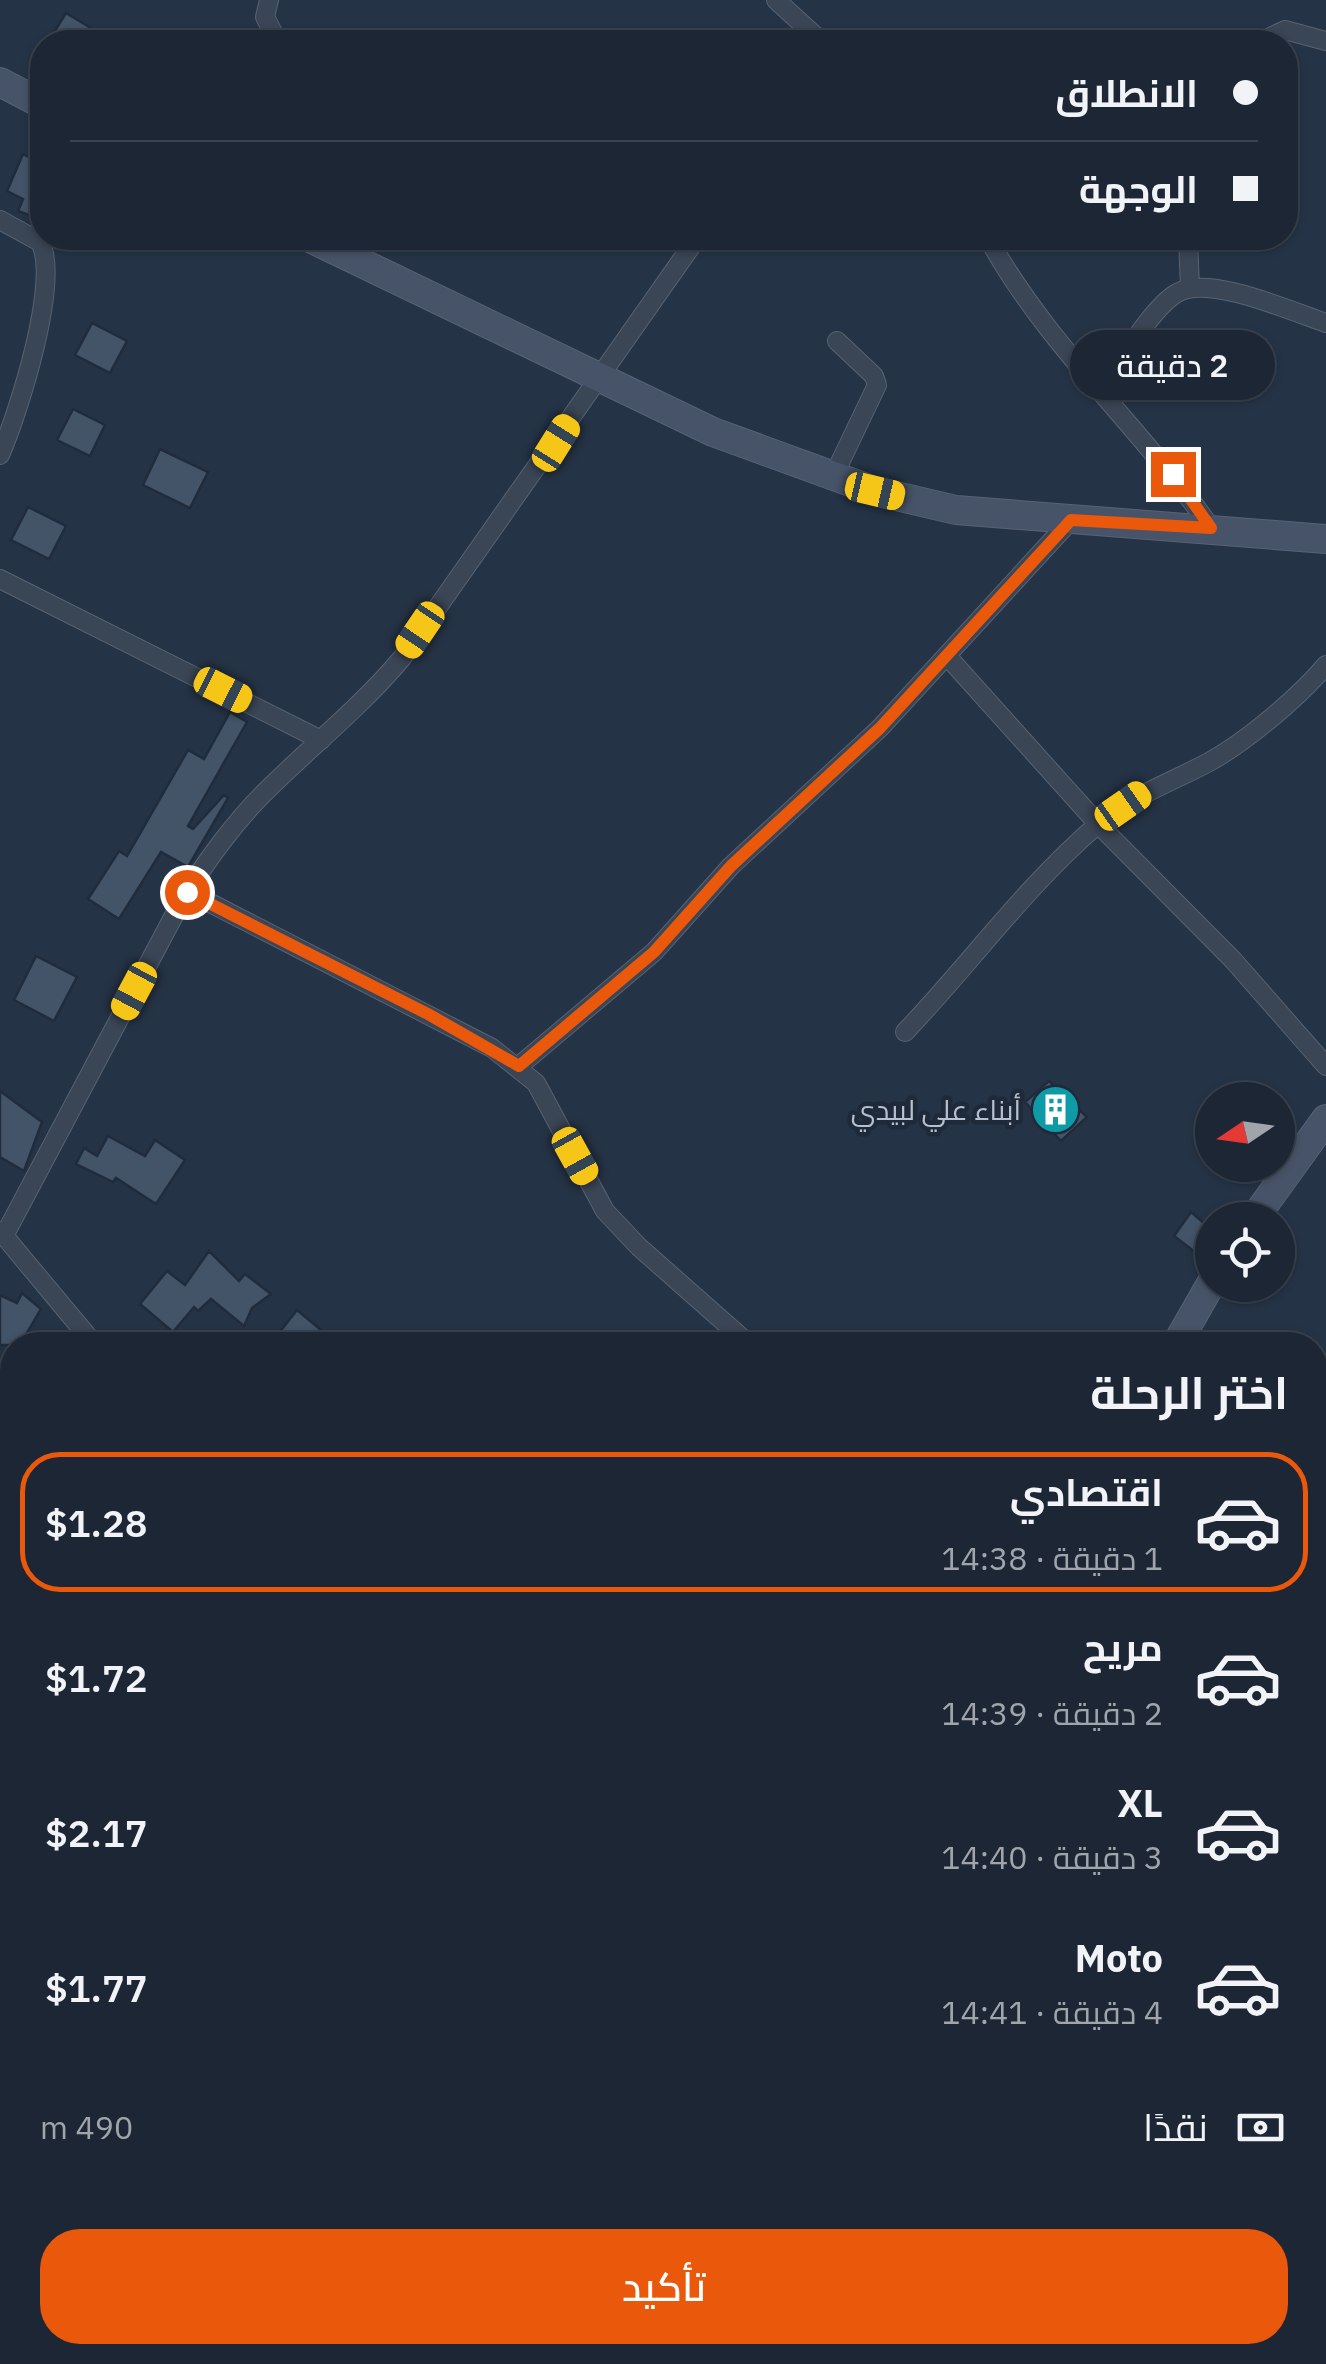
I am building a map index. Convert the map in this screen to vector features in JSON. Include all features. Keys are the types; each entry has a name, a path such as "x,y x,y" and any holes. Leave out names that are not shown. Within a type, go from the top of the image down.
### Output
{"street":[{"path":"269,0 265,17 272,30"},
{"path":"776,0 809,30"},
{"path":"1298,33 1326,41"},
{"path":"0,82 30,98"},
{"path":"0,220 30,236"},
{"path":"0,455 28,381 47,273 42,250"},
{"path":"335,250 713,432 832,477 956,510 1326,539"},
{"path":"84,1332 2,1233 187,892 260,797 354,711 402,658 688,250"},
{"path":"995,250 1047,332 1173,474 1211,528"},
{"path":"1188,250 1190,288"},
{"path":"1100,390 1165,304 1190,288 1243,295 1326,323"},
{"path":"832,477 878,385 874,376 837,341"},
{"path":"519,1066 654,952 731,866 880,728 1071,520"},
{"path":"0,579 321,740"},
{"path":"947,656 1098,824 1233,960 1326,1066"},
{"path":"905,1032 1002,919 1098,824 1148,789 1216,759 1311,683 1326,665"},
{"path":"187,892 428,1014 519,1066 536,1083 605,1211 638,1247 735,1332"},
{"path":"1266,1202 1326,1119"},
{"path":"1183,1332 1201,1302"}],"building":[{"path":"66,13 94,30 55,30"},
{"path":"23,154 30,157 30,216 18,211 23,199 7,191"},
{"path":"92,323 127,341 110,373 75,355"},
{"path":"73,409 105,425 90,456 57,440"},
{"path":"160,449 208,472 190,508 143,485"},
{"path":"28,507 66,526 49,559 11,540"},
{"path":"230,712 247,722 188,826 193,829 224,795 228,798 188,867 161,852 119,919 88,899 119,851 127,856 188,750 204,759"},
{"path":"36,956 77,977 54,1021 14,1000"},
{"name":"أبناء علي لبيدي","path":"1049,1081 1087,1117 1061,1141 1025,1102"},
{"path":"0,1091 42,1122 24,1171 0,1157"},
{"path":"108,1136 145,1156 155,1140 185,1160 156,1204 116,1178 113,1182 76,1164 84,1148 97,1156"},
{"path":"1191,1212 1195,1215 1195,1252 1174,1236"},
{"path":"209,1251 239,1281 245,1274 271,1294 252,1308 244,1326 211,1299 198,1311 194,1307 173,1332 140,1304 167,1271 185,1285"},
{"path":"22,1293 41,1309 28,1332 0,1332 0,1295 17,1303"},
{"path":"297,1310 321,1330 316,1332 280,1332"}],"place":[{"name":"أبناء علي لبيدي","path":"1056,1110"}],"route":[{"path":"187,892 428,1014 519,1066 654,952 731,866 880,728 1016,585 1071,520 1139,527 1211,528 1173,474"}]}
